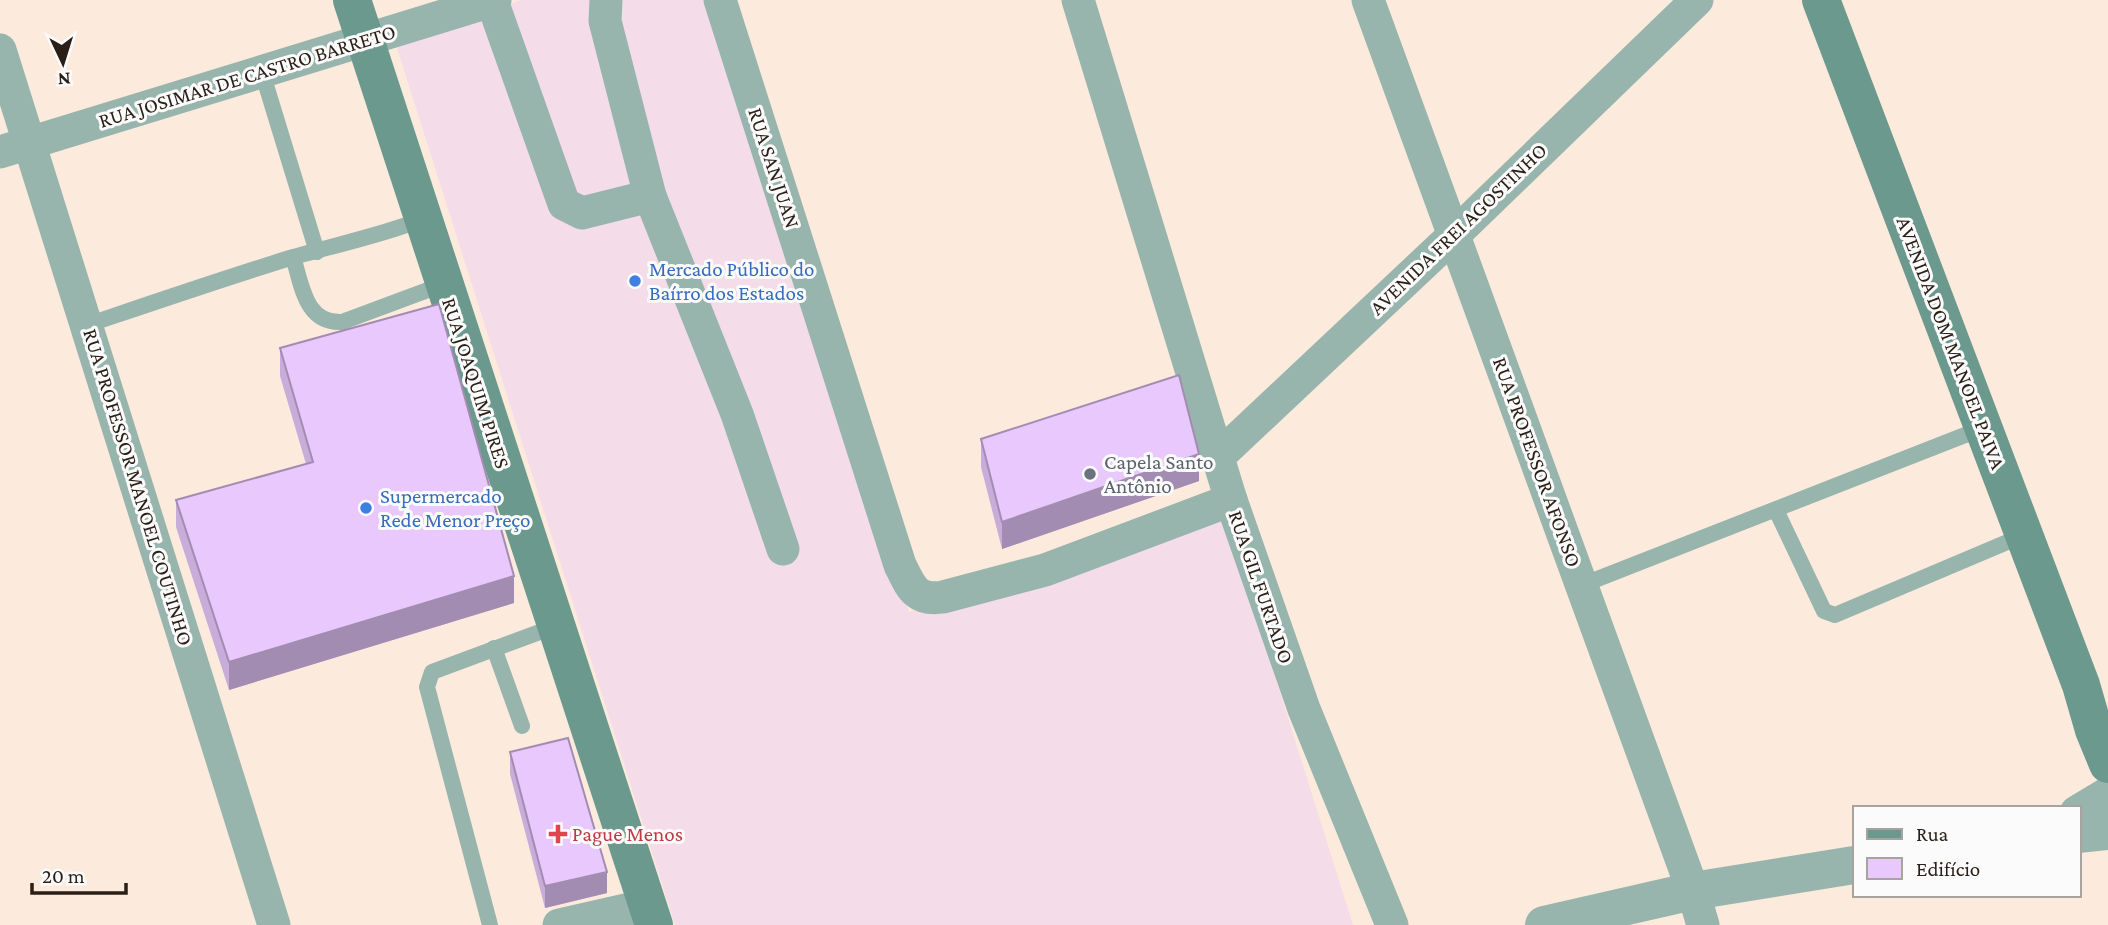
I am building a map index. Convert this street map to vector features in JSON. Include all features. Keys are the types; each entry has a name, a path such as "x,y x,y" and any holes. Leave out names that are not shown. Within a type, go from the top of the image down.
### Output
{"main road":[{"name":"RUA JOAQUIM PIRES","path":"352,0 650,915"},
{"name":"AVENIDA DOM MANOEL PAIVA","path":"1821,0 2081,685 2094,730 2108,764"},
{"path":"2081,685 2108,712"}],"street":[{"name":"RUA JOSIMAR DE CASTRO BARRETO","path":"15,146 493,0"},
{"path":"493,0 564,204 582,213 650,195"},
{"path":"606,0 605,21 650,195 737,414 783,549"},
{"name":"RUA SAN JUAN","path":"720,0 900,565 915,592 930,599 943,597 1045,570 1231,500"},
{"name":"RUA GIL FURTADO","path":"1078,0 1231,500 1304,709 1392,925"},
{"name":"RUA PROFESSOR AFONSO","path":"1368,0 1698,908"},
{"name":"AVENIDA FREI AGOSTINHO","path":"1218,457 1455,234 1697,0"},
{"name":"RUA PROFESSOR MANOEL COUTINHO","path":"0,50 15,146 87,325 274,925"},
{"path":"2080,813 2108,796"},
{"path":"2080,834 2108,831"},
{"path":"1544,925 1698,908 1853,865"},
{"path":"559,925 650,915"}],"lane":[{"path":"262,72 317,252"},
{"path":"87,325 293,257 423,219"},
{"path":"293,257 306,301 318,318 330,323 342,322 444,284"},
{"path":"1582,585 1983,428"},
{"path":"1776,510 1824,611 1835,615 2024,535"},
{"path":"490,925 428,687 432,672 556,626"},
{"path":"495,648 522,726"}],"shaded area":[{"name":"Mercado Público do Baírro dos Estados","path":"521,0 706,0 909,612 1225,517 1353,925 675,925 396,45"}],"building":[{"name":"Supermercado Rede Menor Preço","path":"439,304 514,576 229,662 176,500 313,462 280,348"},
{"name":"Capela Santo Antônio","path":"1179,375 1199,454 1002,522 981,439"},
{"name":"Pague Menos","path":"568,738 607,872 545,886 510,752"}],"place":[{"name":"Mercado Público do Baírro dos Estados","path":"635,281"},
{"name":"Capela Santo Antônio","path":"1090,474"},
{"name":"Supermercado Rede Menor Preço","path":"366,508"},
{"name":"Pague Menos","path":"558,834"}]}
